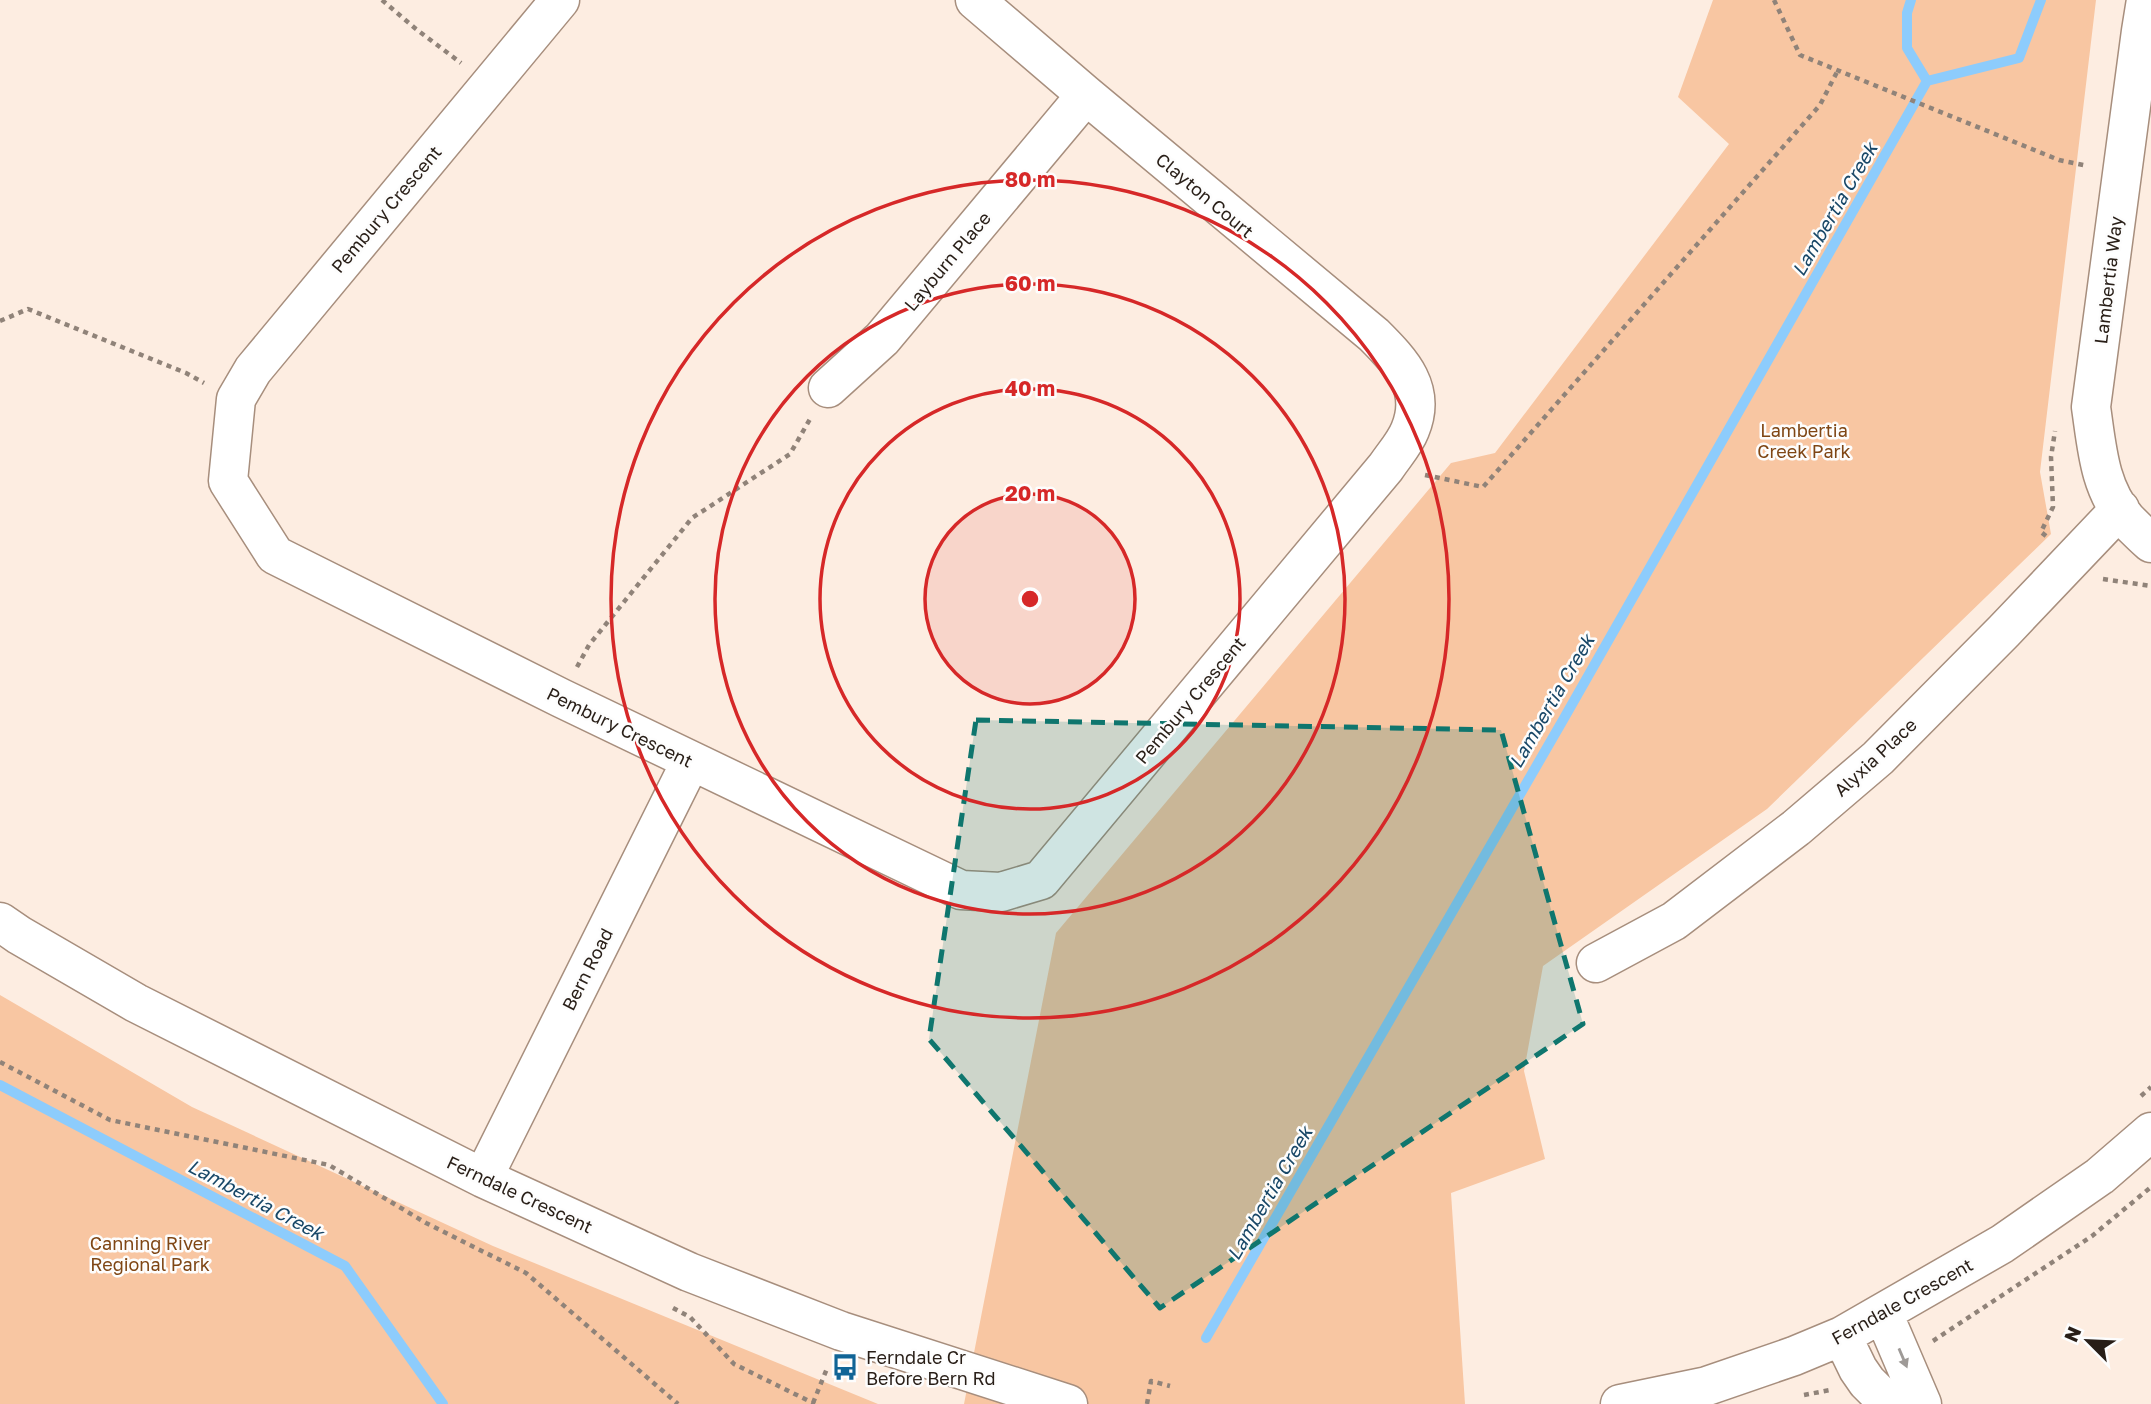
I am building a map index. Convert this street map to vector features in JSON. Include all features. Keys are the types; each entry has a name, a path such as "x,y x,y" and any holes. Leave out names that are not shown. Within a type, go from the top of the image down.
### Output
{"street":[{"name":"Pembury Crescent","path":"560,0 253,370 236,399 229,481 275,555 561,698 961,890 1001,892 1041,880 1386,467 1410,431 1417,403"},
{"name":"Clayton Court","path":"975,0 1374,335 1397,358 1411,380 1417,403"},
{"name":"Lambertia Way","path":"2146,21 2122,172 2091,407 2100,468 2108,489 2127,520 2151,543"},
{"name":"Layburn Place","path":"828,388 882,339 1086,95"},
{"name":"Alyxia Place","path":"1596,963 1674,921 1796,828 1878,758 2120,509"},
{"name":"Bern Road","path":"483,1178 691,761"},
{"name":"Ferndale Crescent","path":"0,922 136,1003 483,1178 689,1272 816,1321 1068,1404"},
{"name":"Ferndale Crescent","path":"1620,1404 1707,1386 1842,1336 2003,1244 2100,1176 2151,1132"},
{"path":"1883,1313 1922,1404"},
{"path":"1842,1336 1858,1369 1878,1393"}],"path":[{"path":"382,0 490,85"},
{"path":"1774,0 1800,55 2059,160 2122,172"},
{"path":"1386,467 1483,487 1821,105 1838,70"},
{"path":"0,321 28,309 186,373 236,399"},
{"path":"561,698 589,645 692,518 790,454 828,388"},
{"path":"0,1062 110,1120 329,1165 426,1223 526,1273 678,1404"},
{"path":"1904,1359 2081,1244 2151,1187"},
{"path":"1147,1404 1151,1381 1170,1385"},
{"path":"1797,1396 1821,1391 1878,1393"}],"highlighted area":[{"path":"976,720 1501,730 1583,1024 1160,1308 929,1039"}],"green space":[{"name":"Lambertia Creek Park","path":"1713,0 2096,0 2040,472 2051,534 1767,809 1543,966 1524,1071 1545,1159 1451,1193 1465,1404 964,1404 1056,933 1451,463 1495,453 1729,144 1678,97"},
{"name":"Canning River Regional Park","path":"0,995 192,1107 493,1246 878,1404 0,1404"}],"waterway":[{"path":"1911,0 1907,13 1907,48 1927,81"},
{"path":"1927,81 2019,58 2041,0"},
{"name":"Lambertia Creek","path":"1206,1338 1563,720 1927,81"},
{"name":"Lambertia Creek","path":"0,1085 345,1266 443,1404"}],"place":[{"name":"Ferndale Cr Before Bern Rd","path":"845,1367"}]}
